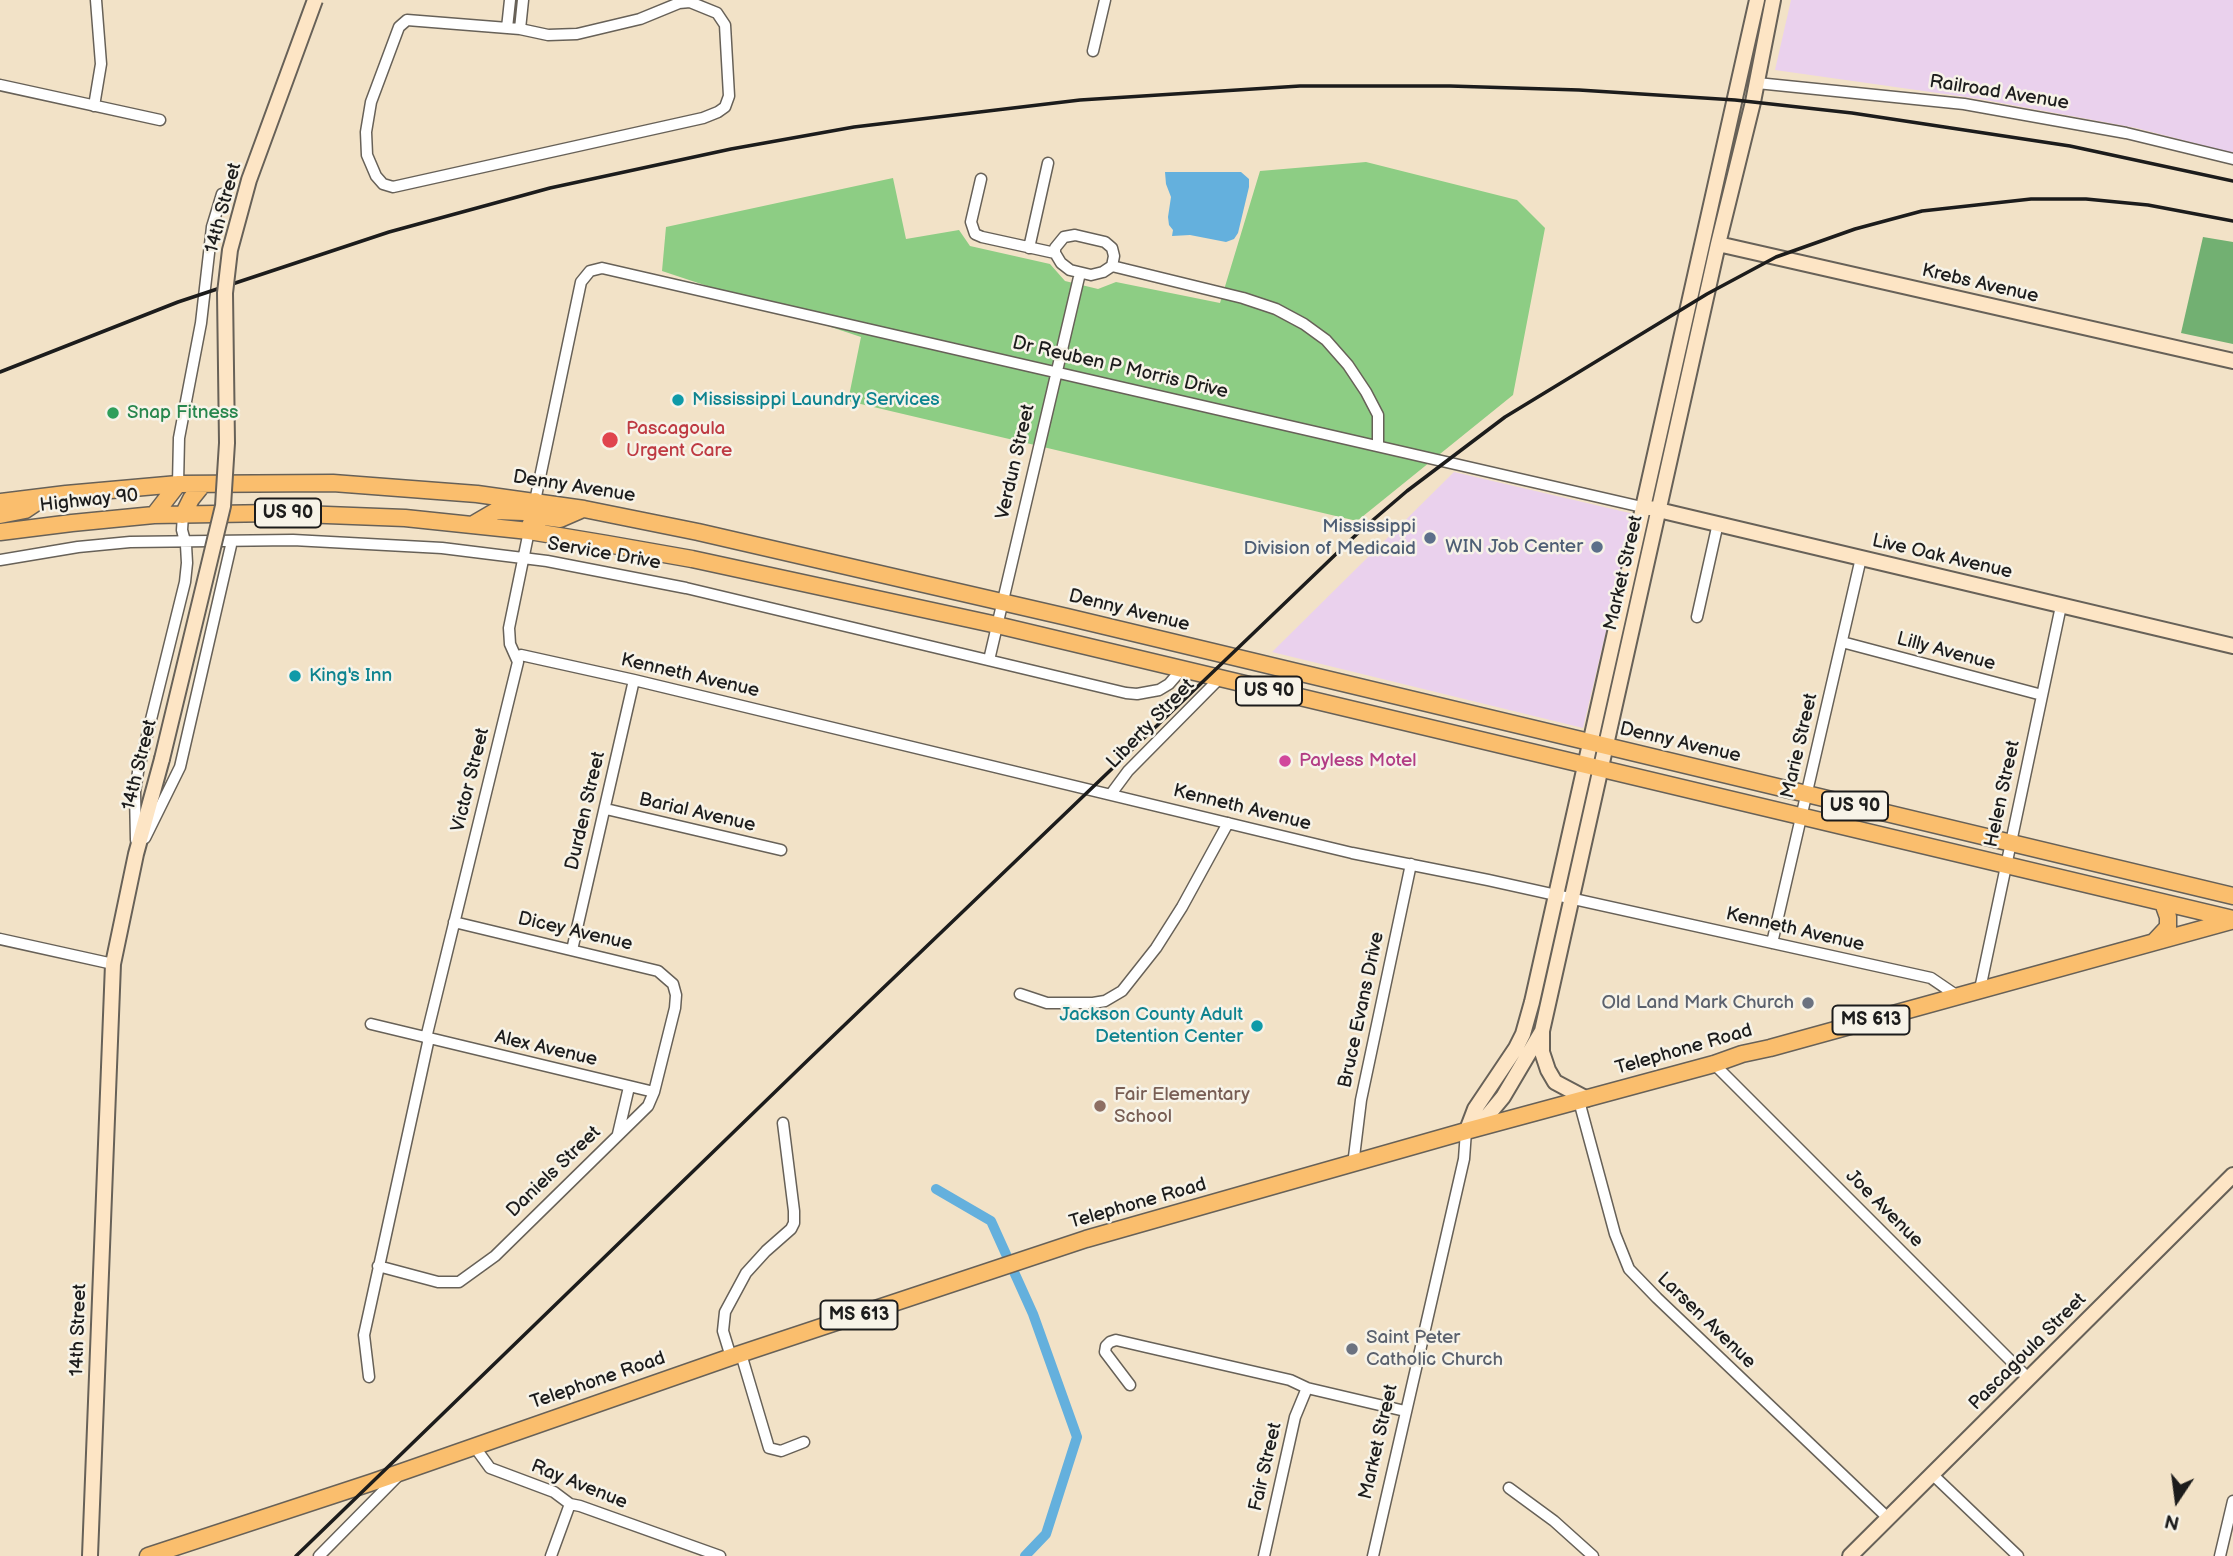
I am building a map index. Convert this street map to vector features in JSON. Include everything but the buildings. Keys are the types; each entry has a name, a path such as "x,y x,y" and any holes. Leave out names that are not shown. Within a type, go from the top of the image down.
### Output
{"main road":[{"name":"Denny Avenue","path":"0,502 178,484 333,483 419,488 584,509 687,529 1002,602 2233,897"},
{"path":"154,515 178,484"},
{"path":"183,515 203,484"},
{"path":"0,515 25,510 45,497"},
{"path":"472,525 496,511 524,512 535,501"},
{"path":"529,531 531,523 536,520 545,517 560,519 584,509"},
{"name":"US 90","path":"183,515 337,514 405,518 529,531 692,559 997,625 2233,920"},
{"name":"Highway 90","path":"0,532 154,515 183,515"},
{"path":"2154,942 2168,927 2163,903"},
{"name":"Telephone Road","path":"148,1556 1086,1240 1742,1054 2233,920"}],"street":[{"path":"94,106 101,64 96,0"},
{"name":"14th Street","path":"90,1556 113,964 136,854 162,759 223,506 227,443 225,293 230,250 249,180 314,0"},
{"path":"507,29 510,0"},
{"path":"520,29 523,0"},
{"path":"1093,51 1105,0"},
{"name":"Market Street","path":"1597,746 1642,507 1757,0"},
{"name":"Market Street","path":"1373,1556 1464,1159 1466,1132 1475,1109 1522,1034 1592,768 1658,510 1757,83 1773,0"},
{"path":"690,2 717,13 725,25 729,96 725,107 718,113 703,118 393,187 383,184 376,176 367,155 366,132 371,102 399,27 407,20 419,19 520,29 548,35 577,34 640,19 679,3 690,2"},
{"name":"Railroad Avenue","path":"1757,83 1964,104 2126,132 2233,159"},
{"path":"0,85 160,120"},
{"path":"1029,247 1048,163"},
{"path":"981,179 971,222 975,233 982,237 1055,253 1070,270 1091,275 1112,266 1114,256 1112,248 1105,242 1075,235 1064,236 1055,248 1055,253"},
{"path":"178,484 179,438 201,323 212,228 222,194"},
{"name":"Krebs Avenue","path":"1718,244 2233,361"},
{"path":"1112,266 1243,298 1276,309 1304,324 1326,340 1348,365 1366,392 1378,415 1378,446"},
{"name":"Dr Reuben P Morris Drive","path":"535,501 581,282 590,271 610,268 1642,507"},
{"name":"Verdun Street","path":"989,660 1080,273"},
{"name":"Live Oak Avenue","path":"1642,507 2233,646"},
{"path":"136,854 135,792 138,772 185,582 187,563 182,530 183,515"},
{"path":"1697,617 1718,523"},
{"name":"Victor Street","path":"369,1377 364,1335 378,1266 427,1038 518,662 510,644 509,628 529,531"},
{"path":"136,854 170,792 180,767 232,541"},
{"name":"Service Drive","path":"0,560 78,547 130,542 350,541 442,548 523,558 686,588 1137,694 1159,690 1169,684 1182,669"},
{"name":"Marie Street","path":"1772,943 1861,558"},
{"name":"Helen Street","path":"1980,989 2061,606"},
{"name":"Lilly Avenue","path":"1842,642 2042,695"},
{"name":"Kenneth Avenue","path":"517,656 634,680 1352,853 1572,898 1931,978 1956,995"},
{"name":"Liberty Street","path":"1111,794 1128,771 1219,679"},
{"name":"Durden Street","path":"572,950 634,680"},
{"name":"Market Street","path":"1466,1132 1488,1115 1503,1097 1542,1031 1572,898 1592,768"},
{"name":"Barial Avenue","path":"606,810 781,850"},
{"path":"1020,994 1047,1003 1093,1003 1105,1001 1122,991 1133,980 1177,914 1228,823"},
{"name":"Bruce Evans Drive","path":"1353,1165 1361,1100 1411,864"},
{"name":"Dicey Avenue","path":"454,922 657,971 673,984 676,995"},
{"path":"0,939 113,964"},
{"name":"Daniels Street","path":"378,1266 438,1282 459,1282 495,1256 648,1106 675,1009 676,995"},
{"name":"Alex Avenue","path":"371,1024 654,1092"},
{"path":"1542,1031 1542,1052 1555,1082 1583,1100"},
{"name":"Joe Avenue","path":"1714,1064 2028,1378"},
{"path":"618,1135 629,1087"},
{"name":"Larsen Avenue","path":"1583,1100 1615,1234 1629,1269 1888,1518"},
{"path":"783,1123 794,1211 793,1223 791,1229 746,1273 726,1312 723,1331 736,1356 769,1448 781,1451 804,1442"},
{"name":"Pascagoula Street","path":"1850,1556 2233,1175"},
{"path":"1130,1385 1105,1352 1110,1342 1116,1340 1290,1380 1307,1388 1405,1411"},
{"name":"Fair Street","path":"1264,1556 1295,1417 1307,1388"},
{"name":"Ray Avenue","path":"474,1446 490,1468 554,1492 570,1504 720,1556"},
{"path":"319,1556 404,1470"},
{"path":"1932,1474 2018,1556"},
{"path":"1509,1488 1554,1521 1593,1556"},
{"path":"2220,1556 2233,1501"},
{"path":"551,1556 570,1504"}],"shaded area":[{"path":"1791,0 2233,0 2233,153 2136,128 1980,99 1775,70"},
{"path":"1454,472 1634,514 1583,728 1272,652"}],"green space":[{"path":"1366,162 1517,200 1545,228 1513,395 1357,521 848,401 861,337 662,271 666,227 893,178 906,239 959,230 970,246 1050,264 1065,281 1098,289 1116,282 1220,303 1260,171"},
{"path":"2203,237 2233,242 2233,344 2181,333"}],"water":[{"path":"1165,172 1241,172 1249,179 1238,233 1234,239 1226,242 1190,235 1172,236 1173,230 1168,217 1171,197"}],"waterway":[{"path":"936,1189 991,1221 1033,1314 1077,1437 1046,1534 1025,1556"}],"railway":[{"path":"0,372 178,302 389,232 550,188 731,149 854,127 1080,100 1300,86 1450,86 1579,90 1735,100 1852,113 2070,146 2233,181"},
{"path":"296,1556 1359,532 1407,491 1505,417 1707,294 1776,257 1855,229 1922,211 2031,199 2086,199 2148,205 2233,221"}],"place":[{"name":"Mississippi Laundry Services","path":"678,400"},
{"name":"Snap Fitness","path":"113,413"},
{"name":"Pascagoula Urgent Care","path":"610,440"},
{"name":"Mississippi Division of Medicaid","path":"1430,538"},
{"name":"WIN Job Center","path":"1597,547"},
{"name":"King's Inn","path":"295,676"},
{"name":"Payless Motel","path":"1285,761"},
{"name":"Old Land Mark Church","path":"1808,1003"},
{"name":"Jackson County Adult Detention Center","path":"1257,1026"},
{"name":"Fair Elementary School","path":"1100,1106"},
{"name":"Saint Peter Catholic Church","path":"1352,1349"}]}
